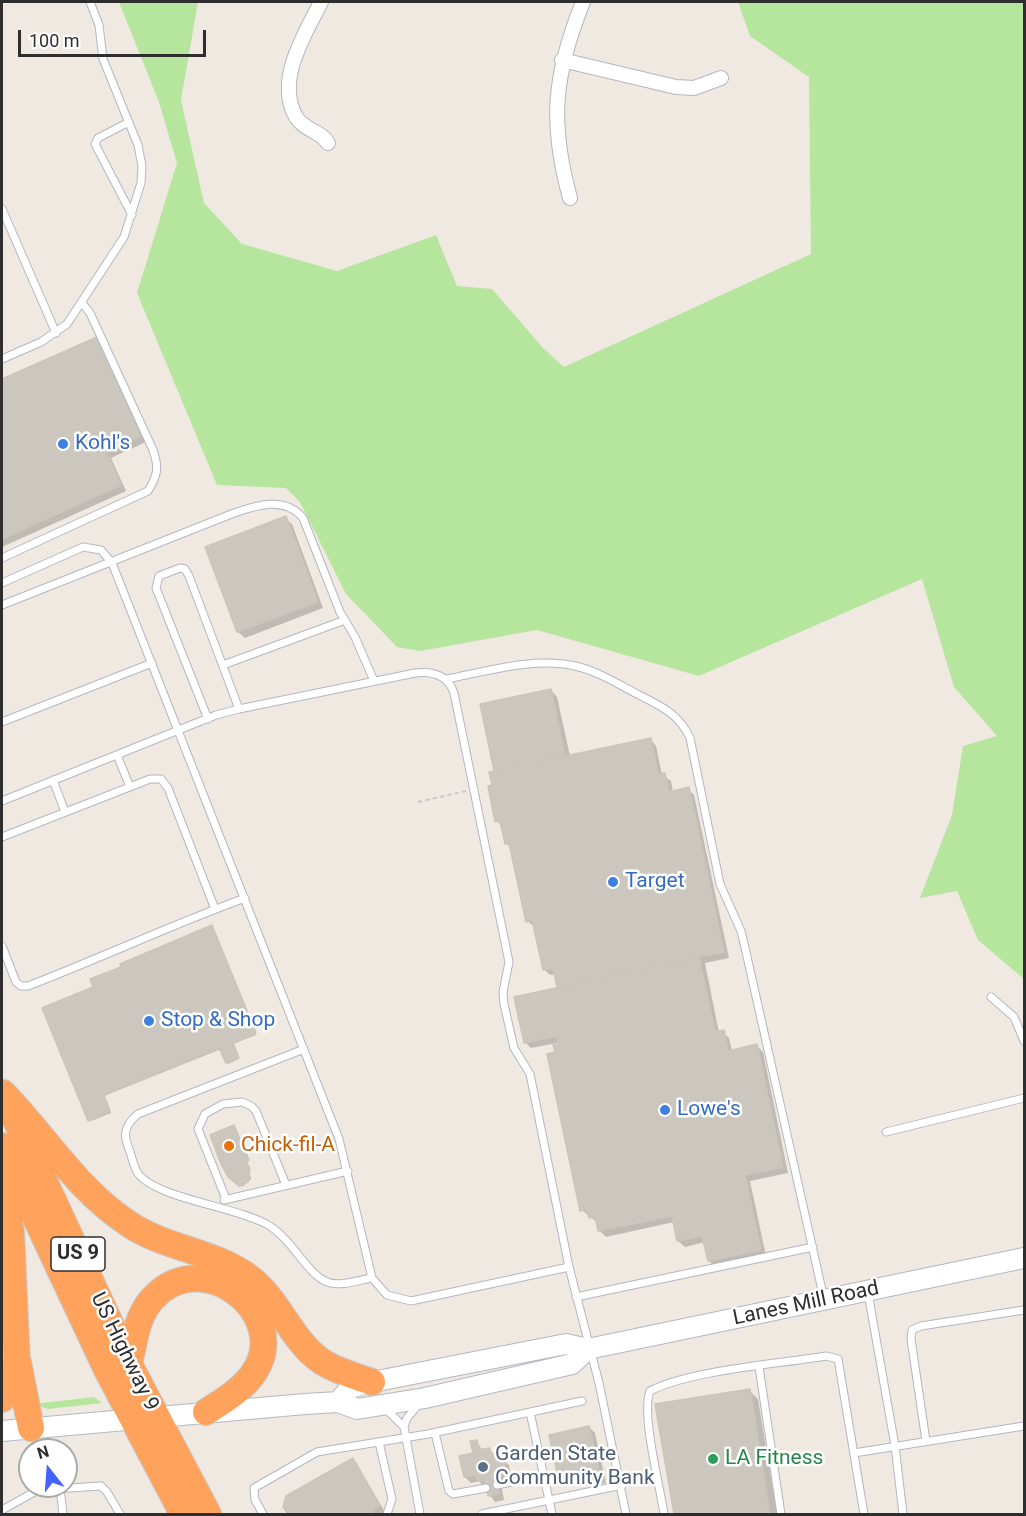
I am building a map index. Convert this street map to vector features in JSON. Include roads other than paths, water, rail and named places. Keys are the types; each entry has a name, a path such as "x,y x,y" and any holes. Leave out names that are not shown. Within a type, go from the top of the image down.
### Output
{"highway":[{"name":"US Highway 9","path":"2,1091 129,1364 144,1419 208,1515"},
{"path":"2,1091 36,1126 77,1182 100,1204 130,1225 159,1241 244,1274 264,1291 306,1347 321,1360 375,1394"},
{"name":"US Highway 9","path":"2,1146 144,1419 183,1515"},
{"path":"2,1176 11,1232 17,1362 31,1428"},
{"path":"129,1364 143,1313 159,1293 183,1280 199,1278 229,1287 248,1302 256,1315 262,1343 260,1360 247,1382 206,1412"},
{"path":"2,1399 11,1382 17,1362"}],"street":[{"path":"321,2 293,61 291,94 293,110 304,128 325,139 328,143"},
{"path":"570,198 560,160 555,119 557,85 562,60 583,2"},
{"path":"562,60 676,87 694,88 721,78"},
{"name":"Lanes Mill Road","path":"375,1394 566,1344 588,1349 1024,1258"},
{"name":"Lanes Mill Road","path":"2,1431 338,1402 350,1388 375,1394 425,1398 572,1364 588,1349"}],"lane":[{"path":"2,359 56,333 67,324 124,237 141,183 142,166 138,145 103,59 99,25 90,2"},
{"path":"129,122 98,138 95,144 132,214"},
{"path":"2,209 56,333"},
{"path":"2,558 148,492 155,480 159,467 153,450 90,313 82,303"},
{"path":"2,605 255,506 282,504 297,511 303,518 345,620 374,681"},
{"path":"2,583 83,547 101,550 112,563 339,1139 372,1278 387,1295 411,1301 569,1268"},
{"path":"208,719 156,588 159,576 180,568 185,569 239,709"},
{"path":"223,665 345,620"},
{"path":"2,722 152,663"},
{"path":"447,679 542,663 577,666 594,672 668,710 681,720 690,738 720,884 741,931 825,1300"},
{"path":"2,801 179,730 239,709 422,672 441,675 447,679 454,693 509,966 503,992 504,1004 514,1048 530,1074 569,1268 588,1349 599,1383 626,1515"},
{"path":"117,755 130,787"},
{"path":"2,837 156,778 165,781 215,909"},
{"path":"53,780 65,812"},
{"path":"2,946 16,981 21,986 28,986 116,953 153,933 245,898"},
{"path":"991,998 1014,1017 1024,1041"},
{"path":"304,1049 138,1114 131,1120 125,1133 125,1140 142,1177 172,1194 254,1217 276,1230 294,1247 312,1271 325,1281 341,1284 372,1278"},
{"path":"886,1132 1024,1098"},
{"path":"226,1199 198,1129 205,1114 223,1104 242,1102 256,1111 286,1185"},
{"path":"214,1205 226,1199 348,1171"},
{"path":"576,1297 813,1247"},
{"path":"868,1291 895,1446 903,1515"},
{"path":"926,1441 910,1339 912,1330 921,1326 1024,1310"},
{"path":"664,1515 647,1400 650,1391 662,1385 826,1356 838,1359 864,1515"},
{"path":"759,1367 781,1515"},
{"path":"375,1394 404,1427 420,1515"},
{"path":"404,1427 412,1411 425,1398"},
{"path":"263,1515 255,1500 254,1488 317,1452 435,1433 582,1401"},
{"path":"530,1412 552,1515"},
{"path":"854,1453 1024,1426"},
{"path":"435,1433 449,1491 453,1494 486,1488"},
{"path":"379,1442 392,1499 387,1515"},
{"path":"497,1485 543,1475"},
{"path":"482,1515 621,1485"},
{"path":"78,1487 100,1486 107,1492 120,1515"},
{"path":"2,1510 24,1498"},
{"path":"61,1498 63,1515"}],"place":[{"name":"Kohl's","path":"63,444"},
{"name":"Target","path":"613,882"},
{"name":"Stop & Shop","path":"149,1021"},
{"name":"Lowe's","path":"665,1110"},
{"name":"Chick-fil-A","path":"229,1146"},
{"name":"LA Fitness","path":"713,1459"},
{"name":"Garden State Community Bank","path":"483,1467"}]}
